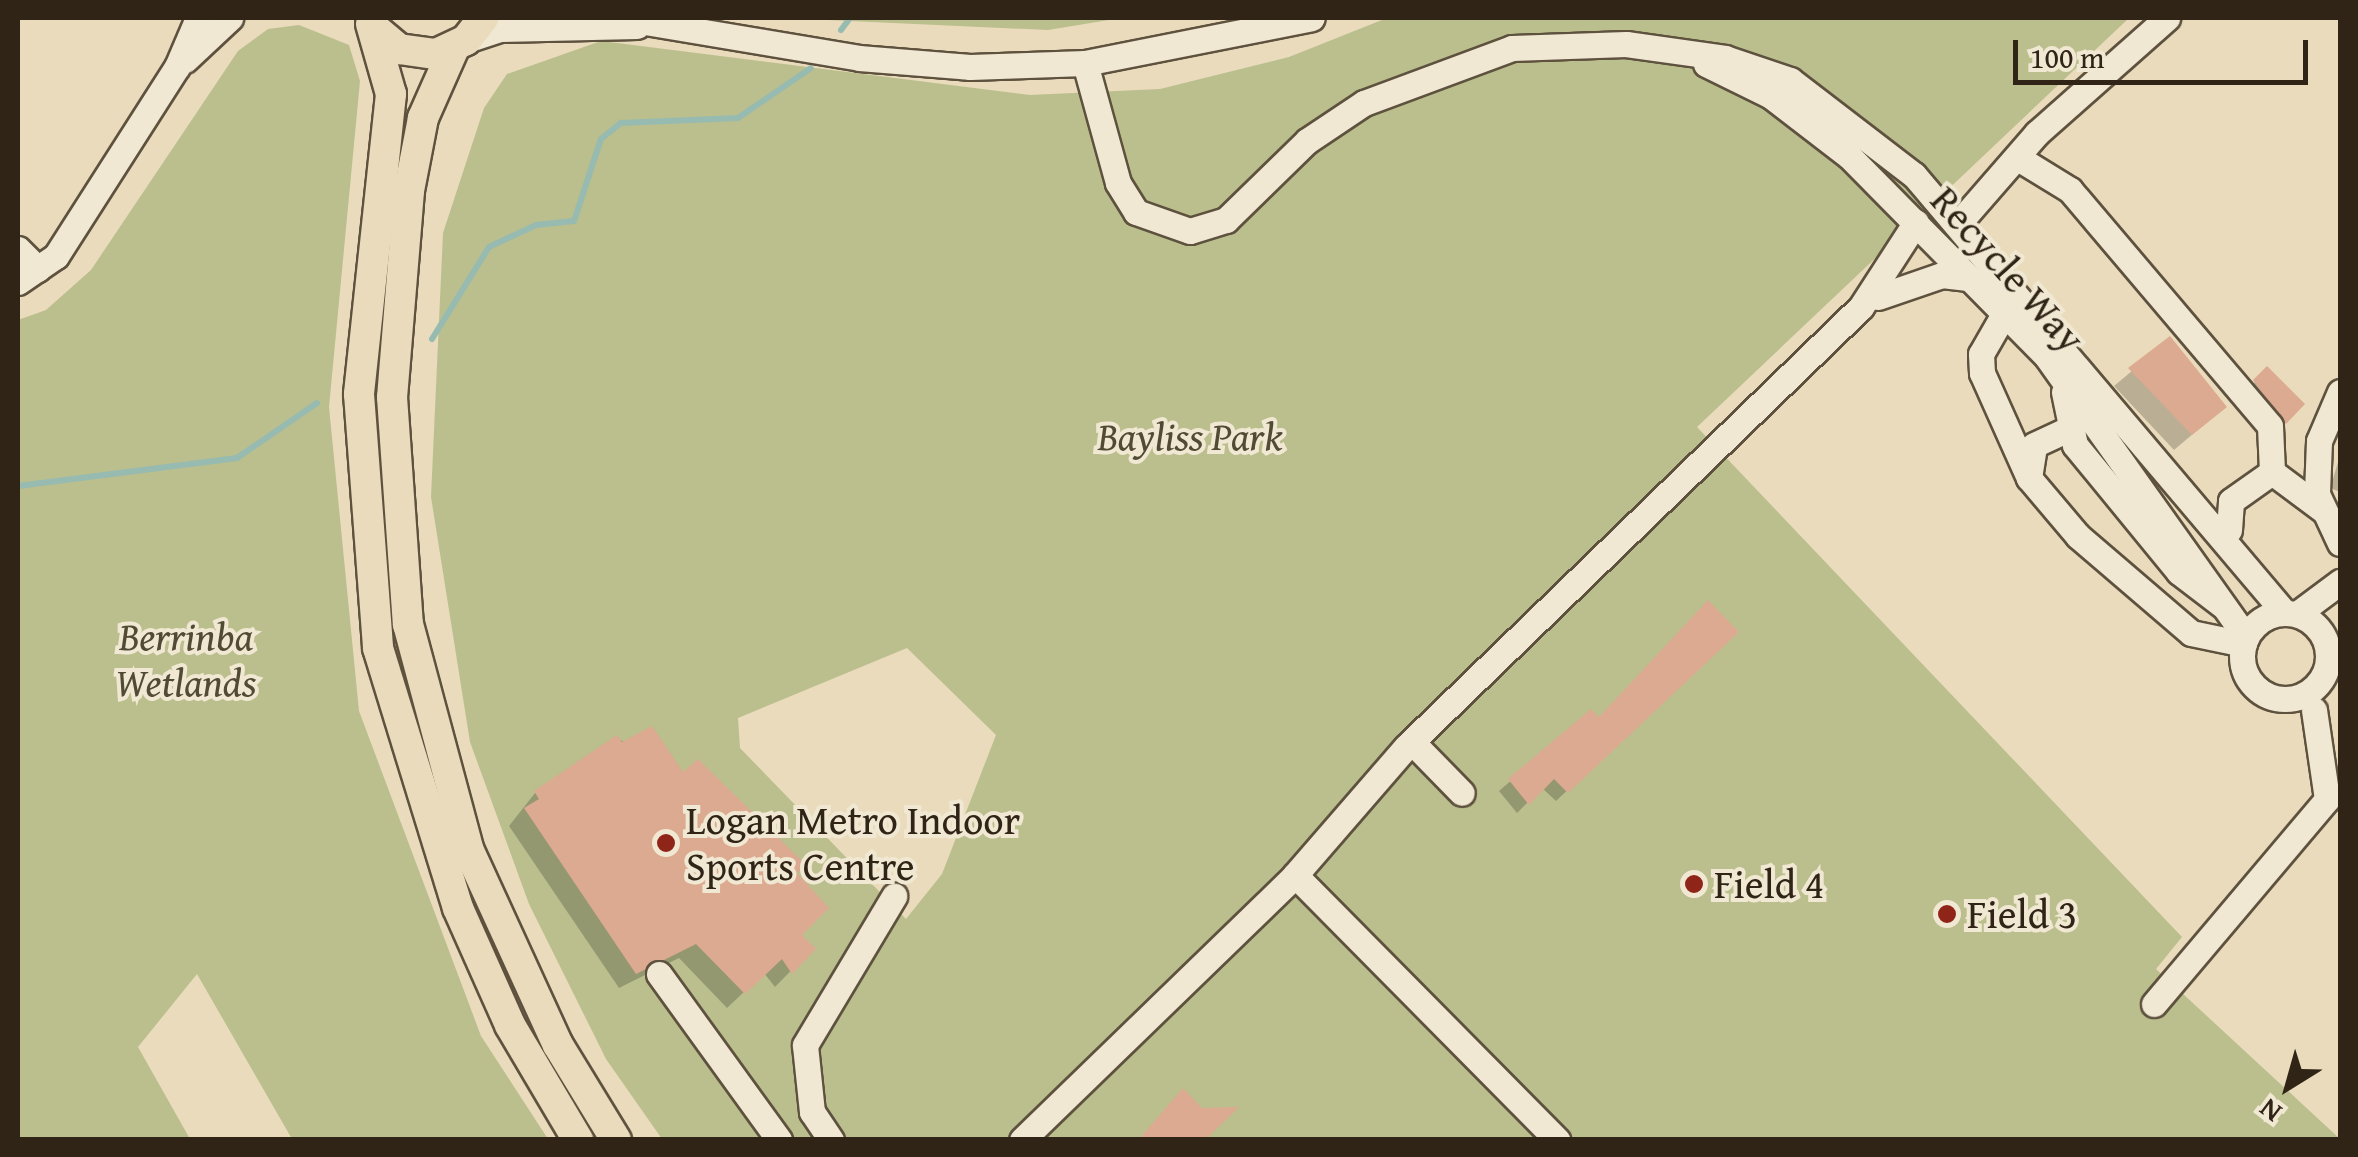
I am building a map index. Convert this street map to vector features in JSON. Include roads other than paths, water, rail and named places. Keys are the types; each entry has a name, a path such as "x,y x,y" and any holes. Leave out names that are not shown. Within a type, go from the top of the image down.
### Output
{"main road":[{"path":"369,21 399,49 468,35"},
{"path":"369,21 391,94 359,394 378,648 458,908 510,1025 578,1140"},
{"path":"468,35 423,118 409,192 392,397 408,624 469,851 558,1045 616,1139"}],"street":[{"path":"18,249 28,276 56,256 178,67 198,18"},
{"path":"178,67 230,18"},
{"path":"621,18 859,58 1085,63 1312,18"},
{"path":"1957,225 2018,158 2167,18"},
{"path":"468,35 510,28 657,26"},
{"name":"Recycle Way","path":"1085,63 1118,183 1136,212 1190,231 1226,220 1306,141 1364,103 1454,64 1561,43 1755,66 1799,84 1884,146 1957,225"},
{"name":"Recycle Way","path":"1693,57 1808,124 1916,222 2004,314 2065,388 2231,610 2245,641"},
{"path":"1022,1140 1295,875 1412,742 1870,302 1935,245 1930,216 1799,84"},
{"path":"2018,158 2070,190 2270,426 2278,448 2272,472 2232,501 2229,530"},
{"path":"1870,302 1897,265 1916,222"},
{"path":"1957,225 2026,284 2229,530 2291,613 2335,655 2308,703 2327,800 2154,1004"},
{"path":"1957,225 2188,506 2272,589"},
{"path":"1870,302 1942,276 1968,278"},
{"path":"2004,314 1981,354 1982,372 2029,478 2078,536 2191,633 2245,641 2335,592"},
{"path":"2065,388 2066,430 2179,572 2231,610"},
{"path":"2340,392 2320,441 2323,510 2340,543"},
{"path":"2029,478 2034,445 2066,430"},
{"path":"2272,472 2323,510"},
{"path":"2245,641 2243,668 2260,692 2308,703 2340,725"},
{"path":"1412,742 1462,793"},
{"path":"1295,875 1557,1140"},
{"path":"831,1140 812,1112 805,1044 894,896"},
{"path":"658,974 779,1140"}],"waterway":[{"path":"841,30 850,18"},
{"path":"432,339 489,247 536,225 574,221 601,139 621,123 738,118 811,68"},
{"path":"18,486 237,458 317,403"}],"place":[{"name":"Logan Metro Indoor Sports Centre","path":"666,843"},
{"name":"Field 4","path":"1694,884"},
{"name":"Field 3","path":"1947,914"}],"park label":[{"name":"Bayliss Park","path":"1190,436"},
{"name":"Berrinba Wetlands","path":"186,659"}]}
